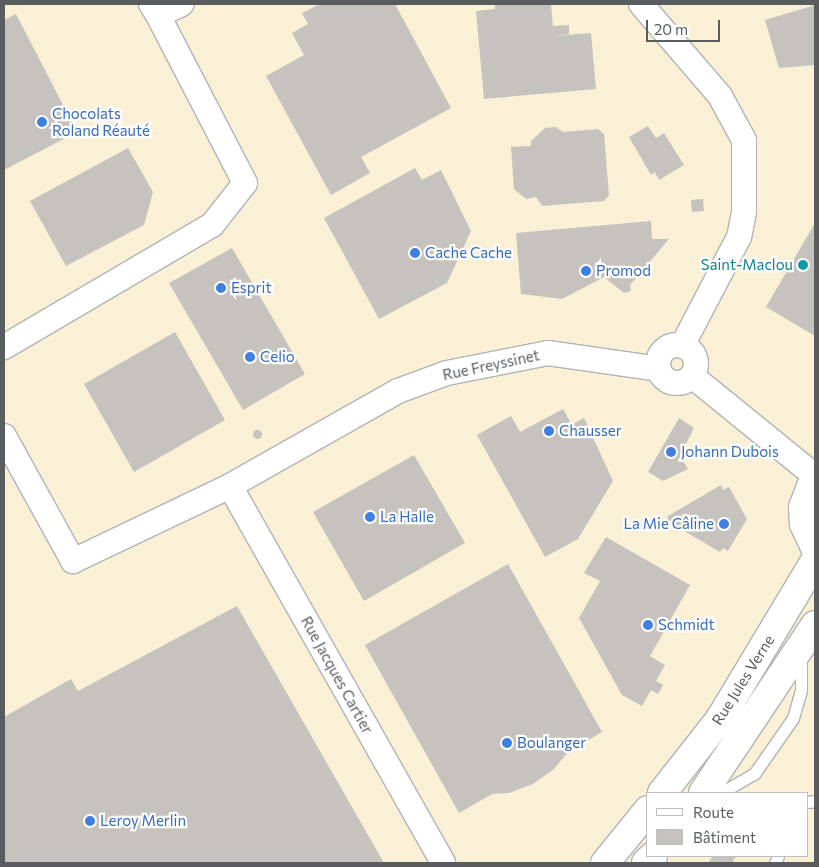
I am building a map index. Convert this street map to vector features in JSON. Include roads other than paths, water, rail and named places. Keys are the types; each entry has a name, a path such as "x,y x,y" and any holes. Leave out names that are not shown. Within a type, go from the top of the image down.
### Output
{"street":[{"path":"4,348 212,225 245,184 154,9 182,4"},
{"path":"641,4 720,96 744,140 744,212 739,237 682,346"},
{"path":"682,346 691,351 696,361 692,376 676,383 665,379 659,369 664,351 682,346"},
{"name":"Rue Freyssinet","path":"4,436 73,561 230,486 367,408 447,373 548,353 659,369"},
{"path":"692,376 815,476 803,507 804,524 815,548"},
{"name":"Rue Jacques Cartier","path":"230,486 270,553 442,860"},
{"name":"Rue Jules Verne","path":"663,792 720,719 815,561"},
{"name":"Rue Jules Verne","path":"705,792 815,625"},
{"path":"605,863 646,812"}],"place":[{"name":"Chocolats Roland Réauté","path":"42,122"},
{"name":"Cache Cache","path":"415,253"},
{"name":"Saint-Maclou","path":"803,265"},
{"name":"Promod","path":"586,271"},
{"name":"Esprit","path":"221,288"},
{"name":"Celio","path":"250,357"},
{"name":"Chausser","path":"549,431"},
{"name":"Johann Dubois","path":"671,452"},
{"name":"La Halle","path":"370,517"},
{"name":"La Mie Câline","path":"724,524"},
{"name":"Schmidt","path":"648,625"},
{"name":"Boulanger","path":"507,743"},
{"name":"Leroy Merlin","path":"90,821"}]}
